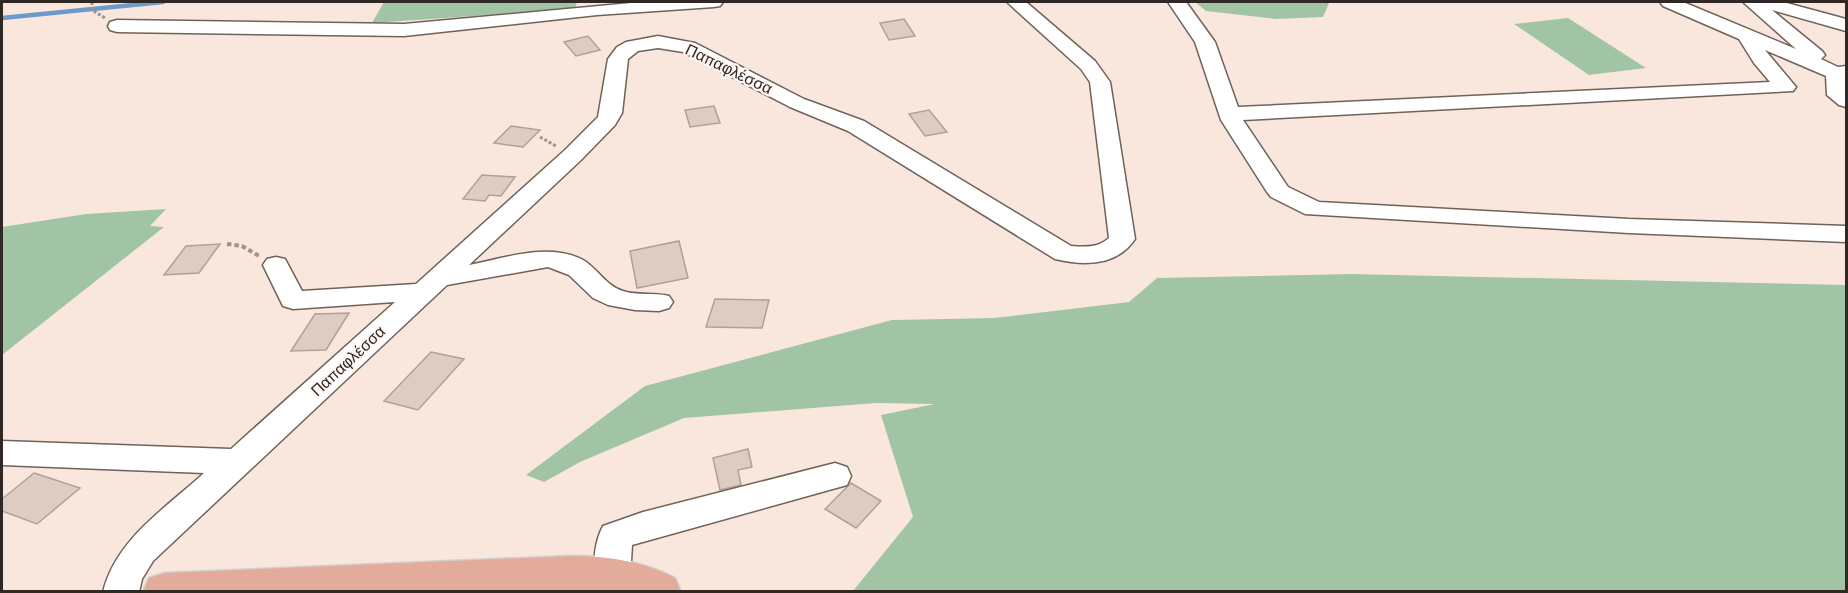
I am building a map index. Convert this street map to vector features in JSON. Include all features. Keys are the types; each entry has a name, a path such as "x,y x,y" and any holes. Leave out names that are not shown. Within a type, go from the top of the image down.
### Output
{"main road":[{"path":"165,591 528,576 612,577 659,591"}],"street":[{"path":"117,26 404,30 597,6 714,2"},
{"name":"Παπαφλέσσα","path":"121,591 125,575 141,551 573,155 607,120 611,113 620,55 633,46 658,42 688,47 798,103 856,126 1064,253 1077,255 1107,252 1118,246 1122,239 1100,82 1088,65 1016,2"},
{"path":"1177,2 1205,42 1230,114 1279,192 1314,209 1629,226 1846,234"},
{"path":"1670,2 1841,72"},
{"path":"1752,2 1841,72"},
{"path":"1765,2 1846,25"},
{"path":"1230,114 1786,87 1761,59 1746,34"},
{"path":"1841,72 1837,95 1846,101"},
{"path":"276,265 293,300 429,286 548,259 564,261 577,266 613,298 626,301 659,302"},
{"path":"2,453 238,462"},
{"path":"612,577 615,536 643,526 835,476"}],"path":[{"path":"227,244 242,246 276,265"}],"green space":[{"path":"384,2 577,2 575,9 372,23"},
{"path":"1195,2 1333,2 1329,3 1323,17 1276,19 1206,11"},
{"path":"1568,18 1646,68 1589,75 1514,24"},
{"path":"166,209 150,226 164,227 2,355 2,227 86,214"},
{"path":"1351,274 1846,285 1846,591 853,591 913,517 881,415 935,404 876,403 684,418 580,462 544,482 526,475 645,386 892,320 994,318 1129,302 1157,278"}],"building":[{"path":"904,19 915,36 889,40 880,23"},
{"path":"588,36 600,50 576,56 564,42"},
{"path":"714,106 720,123 690,127 685,110"},
{"path":"929,110 947,132 925,136 909,114"},
{"path":"511,126 540,130 523,147 494,143"},
{"path":"482,175 515,177 501,196 489,195 485,201 463,199"},
{"path":"679,241 688,278 637,288 630,251"},
{"path":"220,244 199,273 164,275 186,246"},
{"path":"715,299 769,300 762,328 706,327"},
{"path":"349,313 326,350 291,351 315,314"},
{"path":"431,352 464,359 418,410 384,401"},
{"path":"748,449 752,467 738,470 741,485 720,490 713,458"},
{"path":"34,473 80,488 37,524 2,511 2,499"},
{"path":"851,483 881,501 856,528 825,509"}],"waterway":[{"path":"2,18 163,2"}]}
